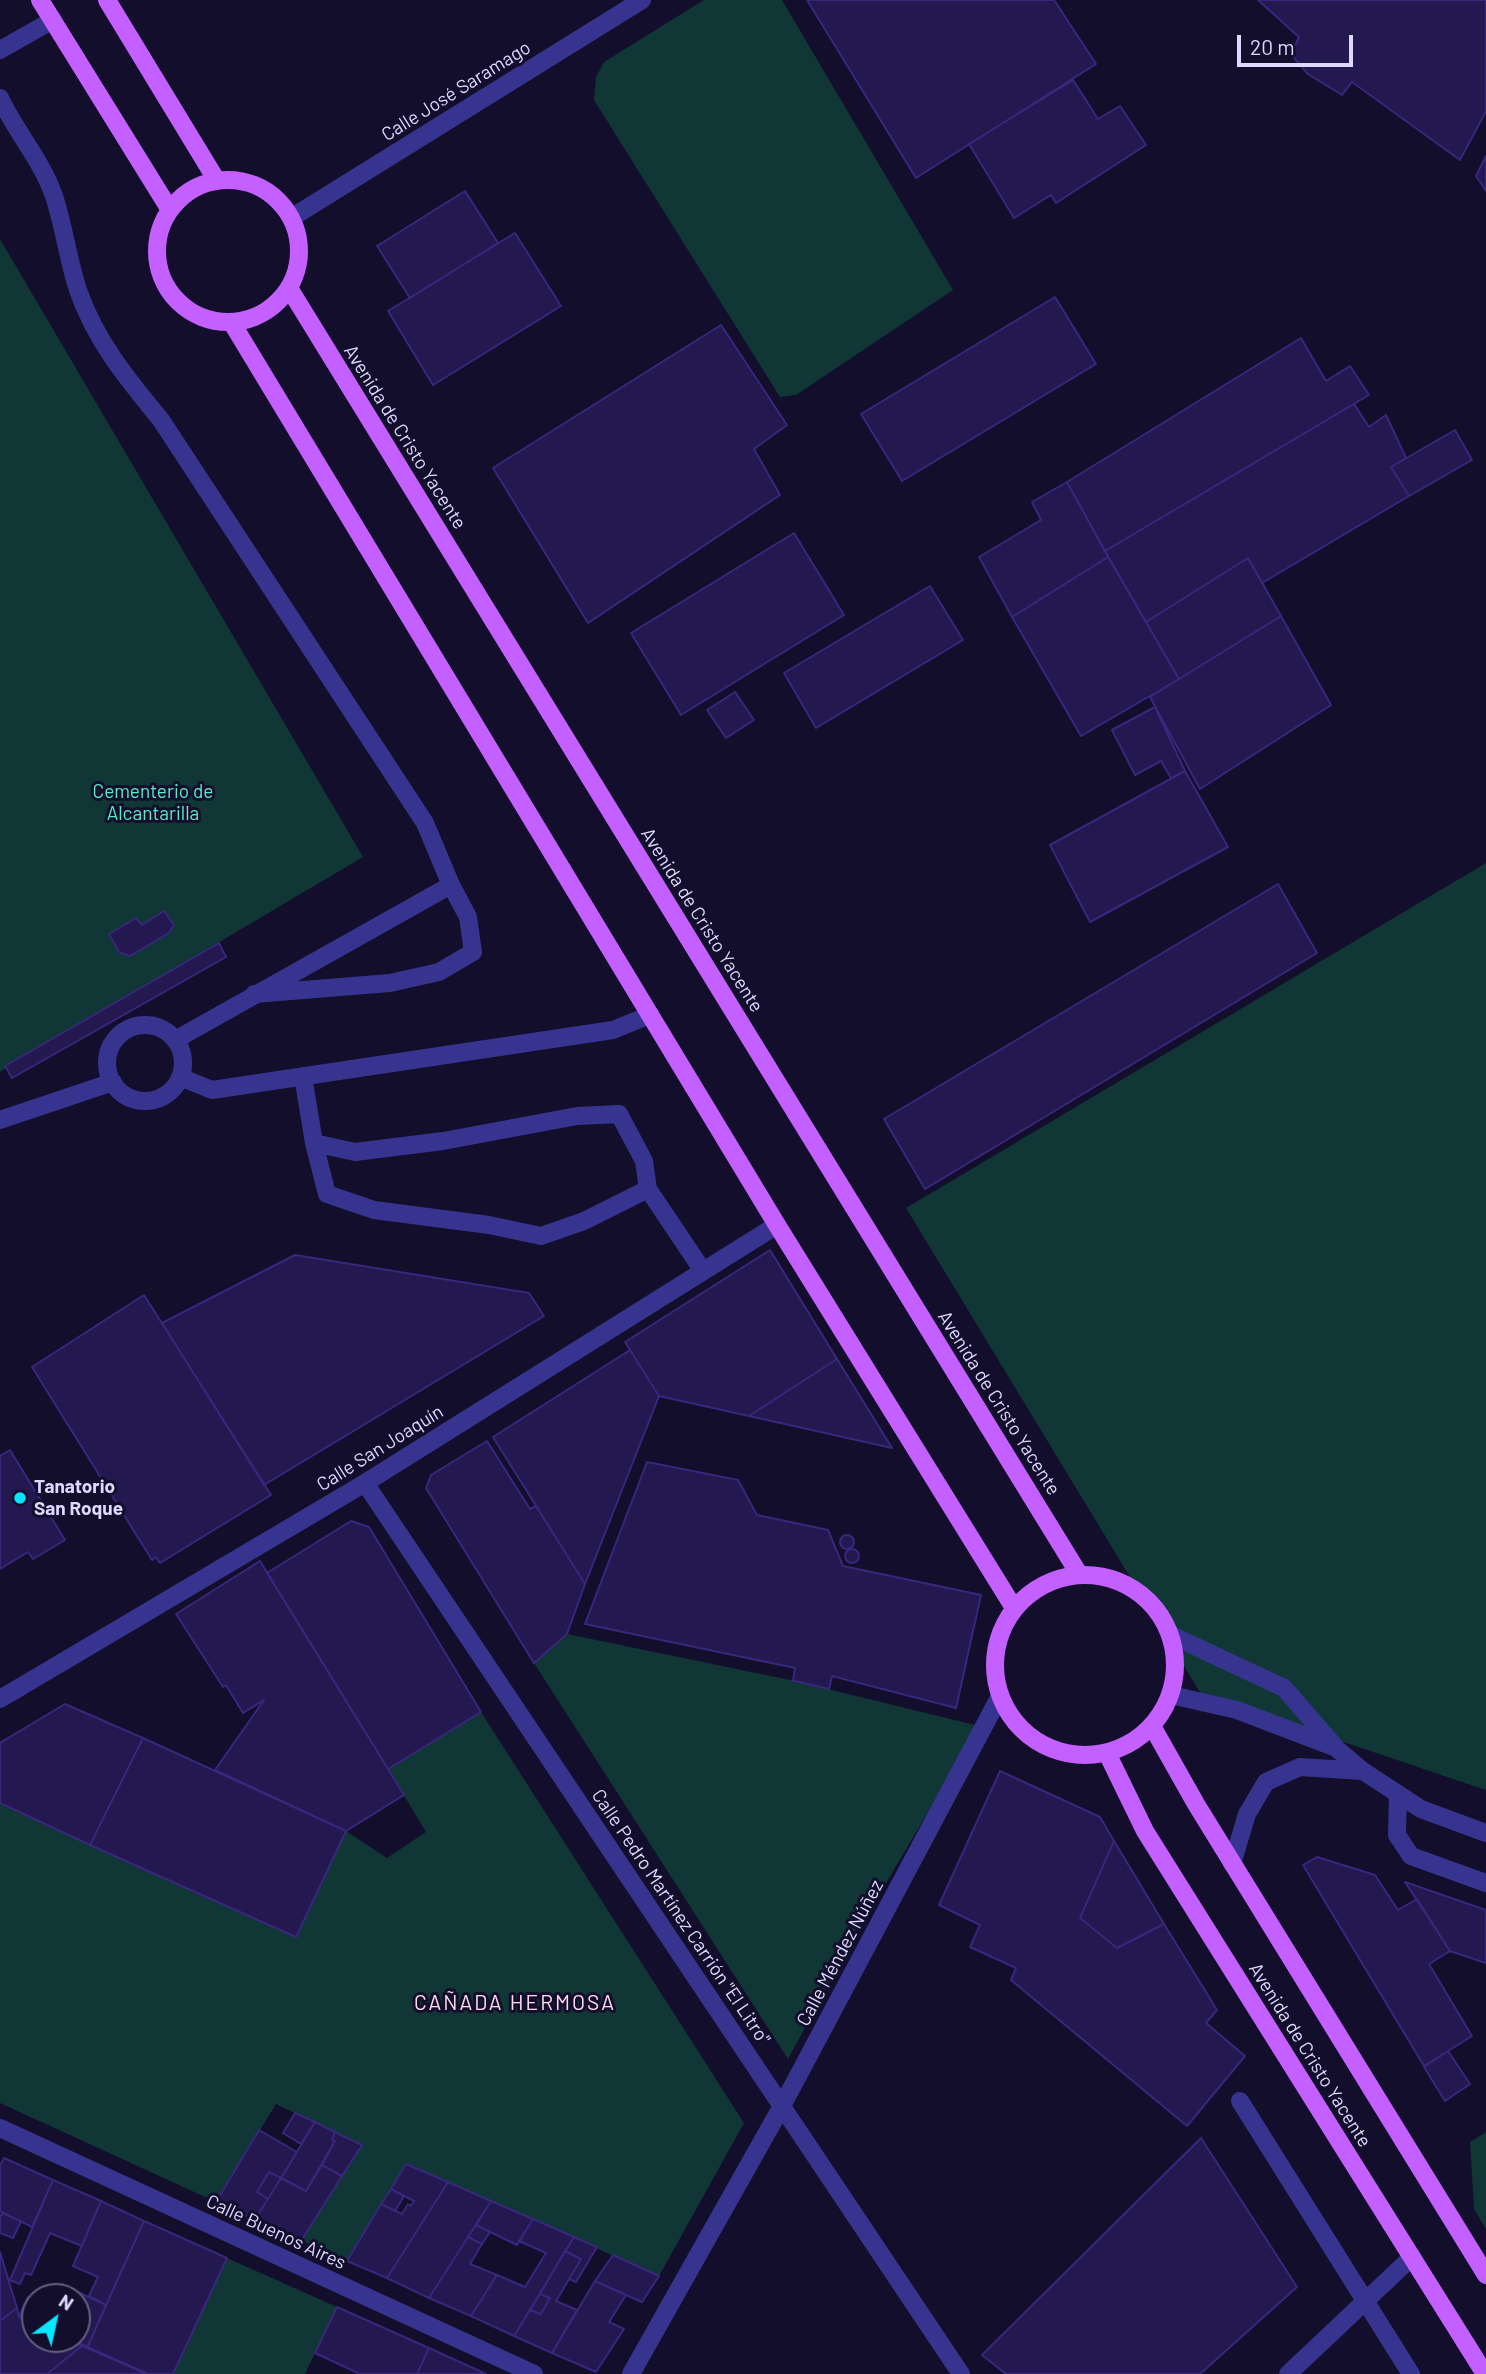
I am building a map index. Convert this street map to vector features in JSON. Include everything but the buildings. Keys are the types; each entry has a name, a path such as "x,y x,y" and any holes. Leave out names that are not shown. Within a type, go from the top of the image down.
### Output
{"main road":[{"path":"40,0 170,210"},
{"path":"107,0 217,181"},
{"path":"217,181 242,182 257,187 278,201 291,218 298,241 298,265 289,288 275,305 254,318 232,323 191,313 169,291 159,271 159,232 170,210 194,189 217,181"},
{"name":"Avenida de Cristo Yacente","path":"289,288 1079,1574"},
{"path":"232,323 777,1224 1014,1608"},
{"path":"1079,1574 1104,1576 1132,1587 1156,1608 1171,1635 1176,1666 1171,1695 1152,1726 1136,1740 1107,1753 1091,1755 1063,1752 1033,1739 1012,1718 1000,1696 995,1656 999,1636 1014,1608 1045,1583 1079,1574"},
{"name":"Avenida de Cristo Yacente","path":"1152,1726 1232,1864 1486,2275"},
{"name":"Avenida de Cristo Yacente","path":"1107,1753 1145,1832 1485,2374"}],"street":[{"name":"Calle José Saramago","path":"291,218 642,0"},
{"path":"0,50 53,20"},
{"path":"0,98 54,195 78,290 99,336 168,432 425,823 451,885 468,917 473,952 439,972 390,984 254,994"},
{"path":"175,1040 451,885"},
{"path":"180,1077 212,1090 613,1031 650,1015"},
{"path":"136,1026 160,1028 175,1040 183,1056 180,1077 172,1091 160,1098 149,1101 136,1099 125,1094 113,1082 107,1062 109,1050 115,1039 124,1031 136,1026"},
{"path":"303,1076 314,1143 327,1194 374,1210 489,1225 541,1236 584,1221 648,1189"},
{"path":"0,1120 113,1082"},
{"path":"314,1143 355,1152 443,1140 577,1116 619,1114 644,1161 648,1189 703,1271"},
{"name":"Calle San Joaquín","path":"0,1699 365,1483 777,1224"},
{"name":"Calle Pedro Martínez Carrión \"El Litro\"","path":"365,1483 961,2374"},
{"path":"1171,1635 1284,1688 1337,1749 1363,1771 1421,1809 1486,1833"},
{"path":"1171,1695 1237,1710 1337,1749"},
{"name":"Calle Méndez Núñez","path":"631,2374 782,2106 1000,1696"},
{"path":"1232,1864 1247,1814 1266,1782 1300,1767 1363,1771"},
{"path":"1398,1794 1397,1835 1410,1856 1486,1883"},
{"path":"1240,2101 1411,2374"},
{"name":"Calle Buenos Aires","path":"0,2128 534,2374"},
{"path":"1288,2374 1412,2257"}],"green space":[{"path":"704,0 782,0 953,290 796,395 780,397 594,100 596,77 604,62"},
{"name":"Cementerio de Alcantarilla","path":"0,239 363,857 0,1072"},
{"path":"1486,863 1486,1790 1201,1694 906,1208"},
{"path":"567,1634 795,1681 979,1726 860,1927 788,2059 534,1663"},
{"path":"481,1712 744,2123 659,2276 406,2164 347,2261 301,2241 362,2145 276,2104 216,2202 0,2103 0,1803 296,1937 346,1831 387,1858 426,1832 388,1769"},
{"path":"1486,2132 1486,2229 1474,2209 1470,2142"},
{"path":"227,2258 337,2307 305,2374 173,2374"}],"place":[{"name":"Tanatorio San Roque","path":"20,1498"}],"district":[{"name":"CAÑADA HERMOSA","path":"515,2003"}]}
